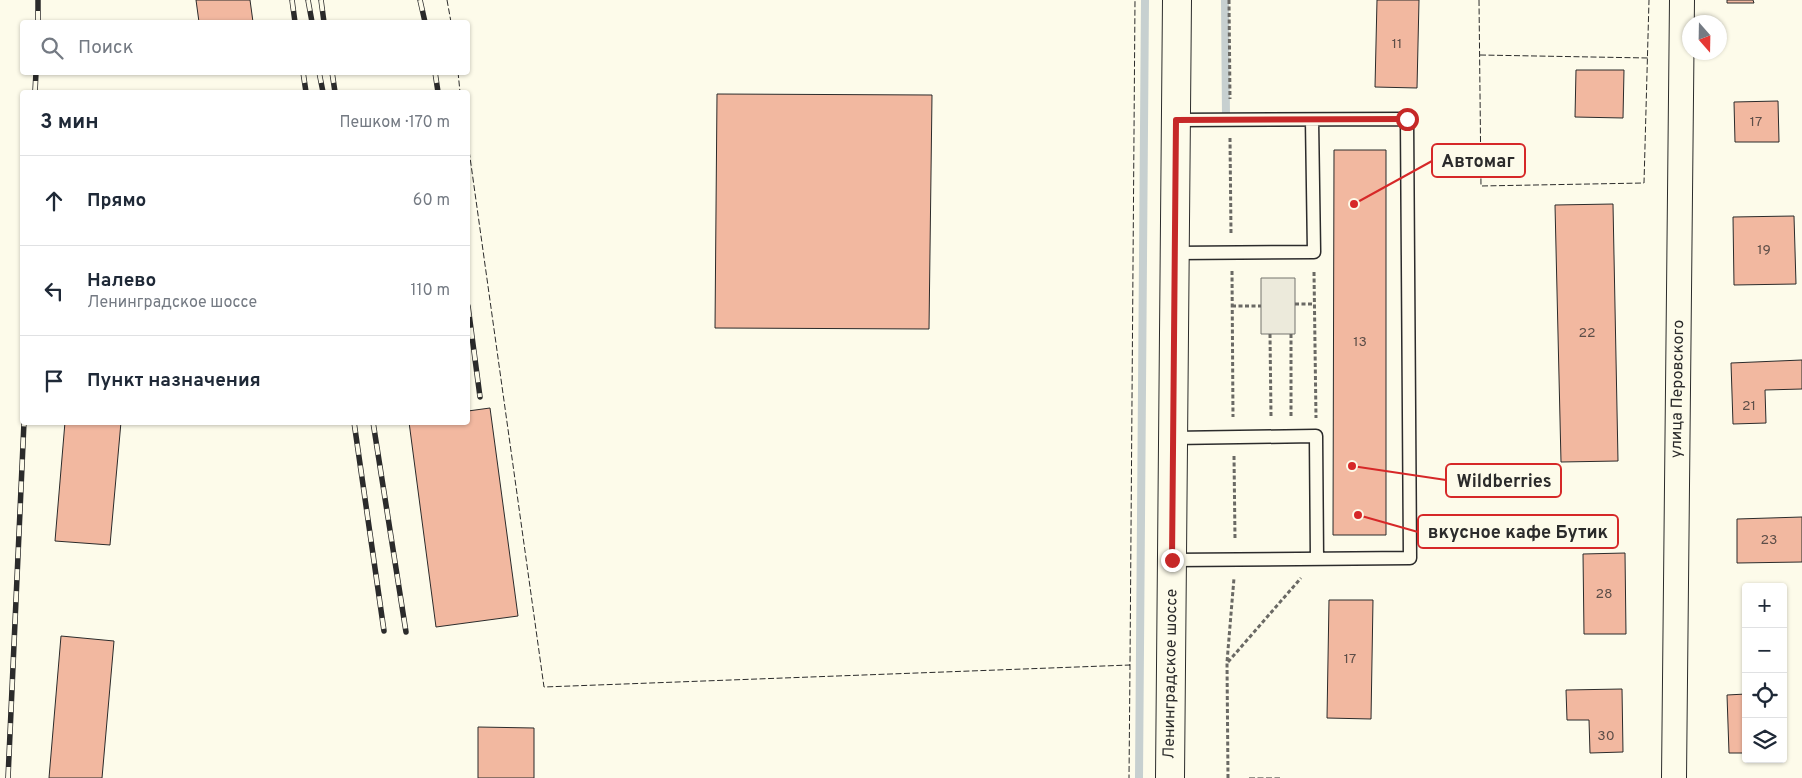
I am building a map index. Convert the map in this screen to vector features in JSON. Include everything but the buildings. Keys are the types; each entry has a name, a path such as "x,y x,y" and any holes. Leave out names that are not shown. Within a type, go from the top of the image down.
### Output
{"main road":[{"name":"Ленинградское шоссе","path":"1170,778 1177,0"}],"street":[{"name":"улица Перовского","path":"1674,778 1682,0"}],"lane":[{"path":"1172,560 1410,558 1407,119 1176,120"},
{"path":"1174,253 1314,252 1312,120"},
{"path":"1173,438 1316,436 1317,559"}],"path":[{"path":"1228,778 1228,662 1235,560 1229,0"},
{"path":"1314,252 1316,436"},
{"path":"1295,304 1314,304"},
{"path":"1232,306 1261,306"},
{"path":"1270,334 1271,437"},
{"path":"1291,334 1292,436"},
{"path":"1228,662 1317,559"}],"shaded area":[{"path":"1261,278 1295,278 1295,334 1261,334"}],"waterway":[{"path":"1139,778 1145,0"},
{"path":"1225,0 1226,117"}],"railway":[{"path":"38,0 38,20"},
{"path":"292,0 295,20"},
{"path":"308,0 312,20"},
{"path":"321,0 324,20"},
{"path":"420,0 425,20"},
{"path":"35,90 36,75"},
{"path":"303,75 306,90"},
{"path":"320,75 323,90"},
{"path":"332,75 335,90"},
{"path":"435,75 438,90"},
{"path":"470,321 480,397"},
{"path":"8,778 24,425"},
{"path":"354,425 384,631"},
{"path":"373,425 406,632"}],"fence":[{"path":"447,0 451,20"},
{"path":"470,157 544,687 1130,665 1135,0"},
{"path":"1479,0 1481,186 1644,183 1649,0"},
{"path":"1480,55 1648,58"},
{"path":"458,75 460,90"},
{"path":"1129,665 1129,778"},
{"path":"1249,778 1280,778"}],"place":[{"name":"Автомаг","path":"1354,204"},
{"name":"Wildberries","path":"1352,466"},
{"name":"вкусное кафе Бутик","path":"1358,515"}],"route":[{"path":"1172,560 1176,120 1407,119"}]}
